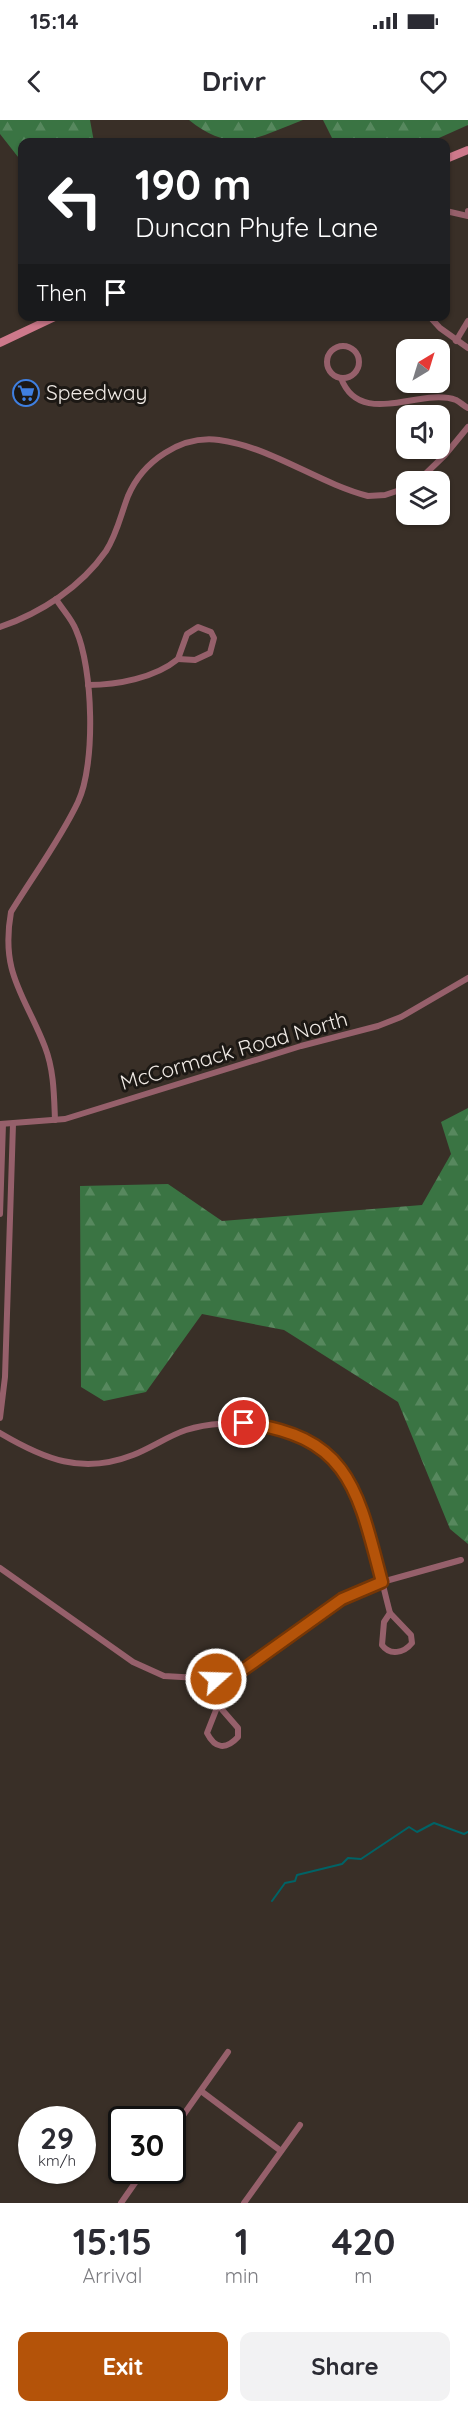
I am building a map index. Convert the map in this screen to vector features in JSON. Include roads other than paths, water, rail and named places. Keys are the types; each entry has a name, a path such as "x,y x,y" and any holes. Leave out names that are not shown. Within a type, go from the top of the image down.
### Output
{"street":[{"path":"450,157 468,150"},
{"path":"450,211 468,213"},
{"path":"0,343 46,321"},
{"path":"434,321 456,341 468,348"},
{"path":"456,341 468,321"},
{"path":"341,378 355,373 359,363 354,349 344,345 334,348 327,357 331,373 341,378 352,395 364,402 389,404 446,399 456,400 468,408"},
{"path":"428,471 468,428"},
{"path":"0,627 40,609 81,580 106,550 132,488 142,472 158,457 180,445 202,439 241,445 368,496 385,495 396,491"},
{"path":"1,953 3,929 81,793 89,761 88,685 83,648 75,627 56,599"},
{"path":"88,685 136,678 164,669 178,659 195,660 210,653 214,645 211,632 204,628 194,628 183,641 178,659"},
{"path":"5,977 12,993 36,1027 46,1049 54,1088 55,1120"},
{"name":"McCormack Road North","path":"1,1124 55,1120 378,1026 401,1017 468,978"},
{"path":"1,1124 0,1213 10,1213"},
{"path":"0,1418 5,1377 4,1303 13,1124"},
{"path":"0,1433 32,1451 64,1463 99,1465 132,1456 186,1430 214,1425 244,1423 275,1427 300,1435 333,1459 353,1488 365,1518 390,1613 411,1635 412,1643 396,1652 388,1651 382,1645 384,1622 390,1613"},
{"path":"0,1568 133,1662 164,1676 216,1679 240,1672 327,1608 382,1582 461,1560"},
{"path":"216,1679 218,1705 207,1733 211,1741 220,1747 225,1747 238,1737 238,1728 218,1705"},
{"path":"186,2112 228,2052"},
{"path":"201,2091 281,2151"},
{"path":"244,2203 300,2125"},
{"path":"121,2203 134,2184"}],"waterway":[{"path":"272,1901 285,1883 295,1881 297,1875 342,1864 348,1858 361,1859 409,1827 417,1832 434,1823 464,1834 468,1832"}],"place":[{"name":"Speedway","path":"26,393"}]}
